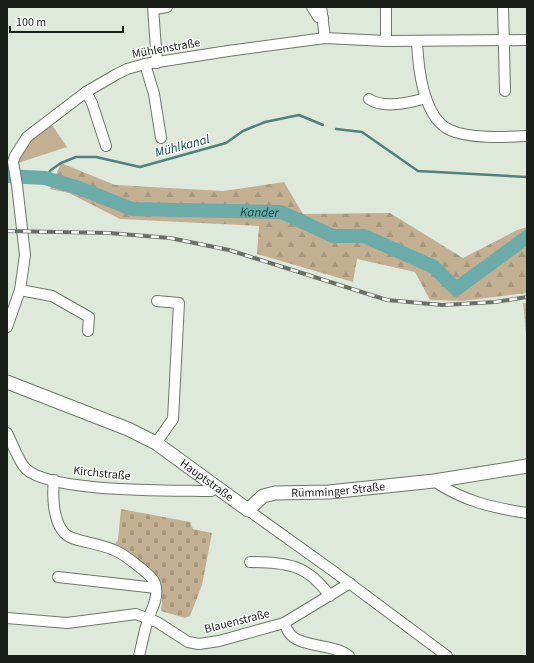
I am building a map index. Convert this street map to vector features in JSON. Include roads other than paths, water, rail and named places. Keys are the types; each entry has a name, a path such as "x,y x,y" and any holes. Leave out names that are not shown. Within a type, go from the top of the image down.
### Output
{"main road":[{"name":"Hauptstraße","path":"7,382 128,429 156,443 248,510"},
{"name":"Rümminger Straße","path":"248,510 263,496 275,493 329,492 434,480 527,466"}],"street":[{"path":"157,62 154,8 167,7"},
{"path":"312,7 318,17 323,18"},
{"path":"321,7 325,38"},
{"path":"386,7 386,41"},
{"path":"503,7 505,91"},
{"name":"Mühlenstraße","path":"7,327 20,290 25,255 18,185 12,165 17,150 27,137 86,92 127,69 157,62 325,38 386,41 527,40"},
{"path":"417,41 417,55 426,98 438,121 450,130 466,135 527,136"},
{"path":"145,64 154,94 160,138"},
{"path":"86,92 92,103 106,146"},
{"path":"369,98 375,103 407,103 426,98"},
{"path":"20,290 52,296 61,300 89,317 88,331"},
{"path":"156,443 173,419 179,304 157,301"},
{"name":"Kirchstraße","path":"7,434 25,468 35,474 54,480 102,488 121,489 211,491 216,487"},
{"path":"54,480 53,490 56,512 58,521 63,531 71,538 114,550 132,561 152,577 156,588 152,611 148,618 139,656"},
{"path":"434,480 463,498 485,506 527,513"},
{"name":"Hauptstraße","path":"248,510 447,656"},
{"path":"250,562 284,563 299,567 314,577 330,596"},
{"path":"58,577 156,588"},
{"name":"Blauenstraße","path":"7,618 67,623 126,614 136,614 148,618 188,642 199,644 219,642 284,623 350,584"},
{"path":"284,623 288,632 298,640 327,647 349,656"}],"waterway":[{"name":"Mühlkanal","path":"45,178 51,170 61,163 76,157 96,157 140,167 226,143 243,131 265,122 299,115 323,125"},
{"name":"Mühlkanal","path":"336,129 362,132 418,171 527,177"},
{"name":"Kander","path":"7,176 45,178 79,188 132,209 281,212 333,236 364,236 434,267 456,289 527,237"}],"railway":[{"path":"7,231 109,233 170,238 229,250 387,300 442,305 495,302 527,297"}]}
